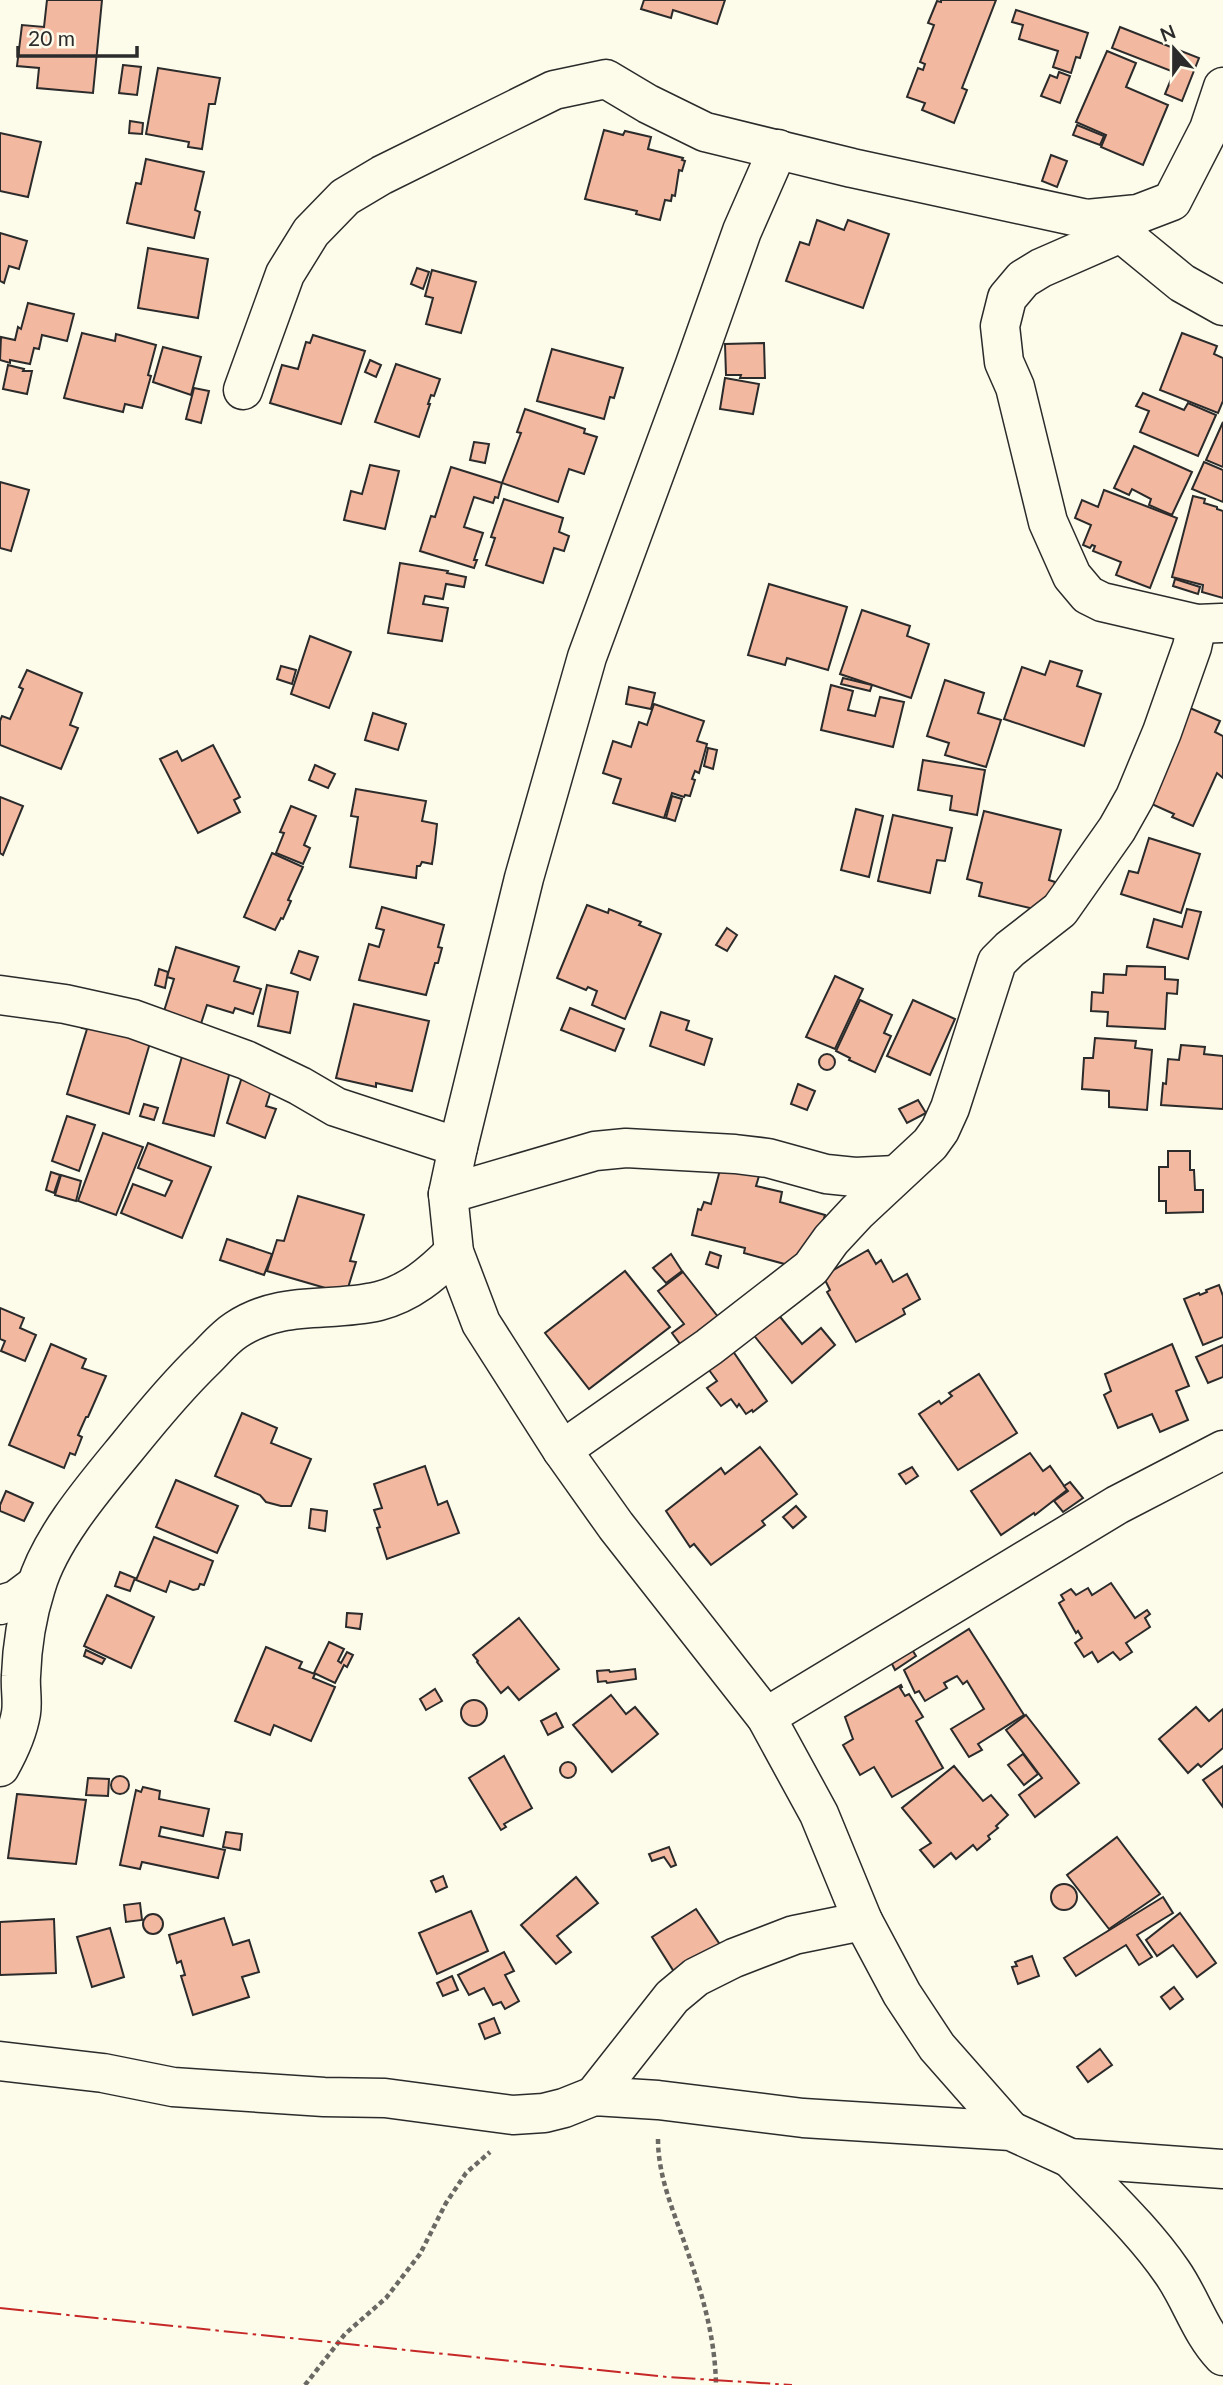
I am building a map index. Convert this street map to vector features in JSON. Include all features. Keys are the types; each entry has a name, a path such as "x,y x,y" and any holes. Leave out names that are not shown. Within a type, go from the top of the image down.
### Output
{"street":[{"path":"243,390 285,274 312,232 345,197 554,90 606,79 648,104 705,132 852,169 1087,219 1130,223 1182,283 1223,306"},
{"path":"562,1450 781,1293 811,1268 831,1240 930,1144 950,1108 997,962 1060,910 1117,829 1135,797 1192,647 1210,623 1102,602 1088,594 1072,576 1048,522 1015,387 1004,362 1000,326 1007,298 1023,279 1172,201 1209,129 1223,88"},
{"path":"778,149 742,231 587,657 524,878 458,1147 448,1194 454,1252 481,1323 562,1450 616,1526 766,1717 819,1814 863,1921 902,1994 937,2047 1011,2130"},
{"path":"0,995 65,1004 133,1019 246,1060 336,1107 458,1147"},
{"path":"448,1194 595,1151 626,1148 768,1158 826,1174 855,1177 896,1175"},
{"path":"0,1767 21,1712 10,1666 27,1623 36,1585 59,1538 90,1491 179,1383 234,1330 265,1315 300,1307 336,1307 380,1300 414,1287 454,1252"},
{"path":"766,1717 1117,1505 1223,1450"},
{"path":"0,1605 16,1600 36,1585"},
{"path":"594,2096 672,1997 696,1977 734,1958 794,1935 863,1921"},
{"path":"0,2061 103,2073 173,2087 385,2098 513,2115 544,2113 594,2096 658,2100 803,2118 1011,2130 1070,2158 1136,2227 1173,2273 1213,2345 1223,2356"},
{"path":"1070,2158 1223,2169"}],"path":[{"path":"658,2100 658,2152 668,2200 709,2318 716,2385"},
{"path":"305,2385 345,2334 386,2298 420,2254 446,2203 466,2173 495,2149"}],"building":[{"path":"47,0 102,0 93,93 37,88 39,68 17,66 22,25 44,27"},
{"path":"644,0 725,0 717,24 673,10 671,18 641,9"},
{"path":"996,0 962,88 967,90 954,123 922,110 925,103 907,97 918,68 923,70 925,64 920,62 934,25 928,23 937,1"},
{"path":"1016,10 1088,33 1080,58 1076,57 1071,73 1053,67 1058,51 1019,39 1023,25 1012,22"},
{"path":"1120,27 1199,58 1182,101 1165,94 1174,72 1112,48"},
{"path":"1107,51 1136,63 1126,87 1168,105 1143,165 1101,147 1106,135 1076,122"},
{"path":"123,65 141,67 137,95 119,93"},
{"path":"158,68 220,78 215,104 209,104 202,149 188,147 189,142 146,134"},
{"path":"1059,72 1070,76 1060,103 1041,96 1050,75 1057,78"},
{"path":"130,121 143,123 142,134 129,133"},
{"path":"1077,125 1104,136 1100,145 1073,135"},
{"path":"604,130 623,135 625,131 651,137 648,149 683,158 685,161 682,171 679,170 675,196 672,195 671,201 665,200 660,220 636,214 637,211 585,199"},
{"path":"0,133 41,142 28,197 0,191"},
{"path":"1051,155 1067,161 1057,187 1042,181"},
{"path":"146,159 204,172 195,210 200,212 194,238 127,223 136,183 141,184"},
{"path":"817,220 844,230 848,220 889,234 863,308 786,281 800,242 809,245"},
{"path":"0,233 27,241 19,269 9,266 4,283 0,281"},
{"path":"148,248 208,259 198,318 138,308"},
{"path":"417,268 429,272 423,289 411,284"},
{"path":"432,270 476,282 461,333 426,324 433,298 425,296"},
{"path":"28,303 74,314 67,341 42,335 39,349 34,348 30,364 0,360 1,337 15,340"},
{"path":"82,333 115,341 116,334 156,345 142,408 125,404 123,412 64,398"},
{"path":"1182,333 1217,346 1214,354 1223,358 1223,401 1218,413 1160,390"},
{"path":"313,335 365,351 341,424 270,403 282,365 298,369 306,342 310,343"},
{"path":"764,343 765,378 726,375 725,344"},
{"path":"163,347 201,357 191,395 153,382"},
{"path":"552,349 623,368 604,419 537,401"},
{"path":"370,360 381,365 376,377 365,372"},
{"path":"396,364 440,379 434,396 431,395 419,437 375,422"},
{"path":"8,365 24,369 23,371 32,371 27,394 3,389"},
{"path":"725,378 759,384 753,414 720,409"},
{"path":"194,388 209,391 201,423 186,419"},
{"path":"1143,393 1184,410 1188,403 1216,415 1198,456 1140,432 1149,411 1136,406"},
{"path":"525,409 585,429 584,433 597,437 584,474 569,469 558,502 502,483 521,433 517,432"},
{"path":"1223,422 1223,467 1206,460"},
{"path":"474,442 489,444 485,463 470,460"},
{"path":"1134,446 1192,472 1172,515 1149,505 1151,499 1132,489 1129,495 1114,488"},
{"path":"1204,462 1223,470 1223,502 1192,489"},
{"path":"370,465 399,471 385,529 344,520 351,491 362,494"},
{"path":"451,467 502,483 498,498 495,497 493,503 474,497 464,527 483,533 474,568 420,551 431,516 435,517"},
{"path":"0,482 29,490 11,551 0,548"},
{"path":"1104,490 1177,518 1150,588 1116,575 1121,562 1093,551 1095,546 1090,548 1083,545 1091,525 1075,518 1082,500 1098,507"},
{"path":"1193,496 1205,499 1204,503 1223,511 1223,598 1202,592 1203,585 1172,577"},
{"path":"504,499 563,518 559,532 569,536 564,551 554,548 543,583 486,565 495,538 491,537"},
{"path":"400,563 448,571 447,573 466,577 464,587 446,584 443,599 425,596 423,604 448,608 442,641 388,633"},
{"path":"1175,579 1200,587 1198,594 1173,586"},
{"path":"769,584 847,607 828,670 787,658 785,665 748,655"},
{"path":"862,610 910,626 907,636 929,644 911,698 840,674"},
{"path":"310,636 351,652 329,708 291,694"},
{"path":"1050,661 1082,671 1077,686 1101,694 1084,746 1004,719 1022,667 1045,675"},
{"path":"281,666 296,670 292,684 277,679"},
{"path":"27,670 82,693 70,725 78,728 61,769 0,745 0,721 2,716 10,719 23,689 19,687"},
{"path":"843,678 872,685 870,691 841,684"},
{"path":"945,680 984,693 978,713 1001,720 986,767 945,755 949,743 927,736"},
{"path":"831,685 853,691 848,710 875,716 880,697 904,702 893,747 821,730"},
{"path":"629,687 655,693 651,709 626,704"},
{"path":"654,704 704,721 697,741 707,744 699,773 695,771 692,779 695,780 690,796 672,793 664,818 613,803 621,779 603,773 613,741 631,747 639,722 647,725"},
{"path":"1183,705 1220,721 1215,732 1223,736 1223,778 1217,773 1193,826 1145,801"},
{"path":"373,713 406,724 398,750 365,740"},
{"path":"213,745 240,797 234,800 240,812 198,833 160,759 177,751 182,761"},
{"path":"708,748 717,750 713,769 704,766"},
{"path":"923,760 985,770 977,815 950,810 952,796 918,790"},
{"path":"315,765 335,774 328,788 309,780"},
{"path":"356,789 426,801 422,821 437,824 435,843 432,864 422,862 417,866 416,878 350,867 358,817 351,816"},
{"path":"672,796 682,799 675,821 666,818"},
{"path":"0,797 23,806 3,855 0,853"},
{"path":"291,806 316,816 304,845 310,848 303,864 276,853 284,833 280,832"},
{"path":"856,809 883,816 869,877 841,870"},
{"path":"984,811 1061,830 1049,880 1055,882 1047,912 979,896 982,883 967,879"},
{"path":"893,815 952,828 945,861 937,860 930,893 878,881"},
{"path":"1149,838 1200,854 1181,913 1121,894 1129,871 1138,873"},
{"path":"272,853 303,867 288,900 291,901 283,919 281,918 275,930 244,917"},
{"path":"587,905 608,913 609,909 641,922 639,925 661,934 625,1019 592,1005 597,991 588,987 586,990 557,978"},
{"path":"382,907 444,925 438,947 442,948 426,995 359,980 369,944 379,947 384,930 376,928"},
{"path":"1187,909 1201,912 1188,959 1147,947 1154,919 1182,927"},
{"path":"727,928 737,935 727,951 716,945"},
{"path":"176,947 239,967 234,981 261,989 253,1014 235,1008 233,1013 207,1005 197,1036 160,1024 174,979 167,977"},
{"path":"299,951 318,957 310,980 291,973"},
{"path":"1127,966 1165,967 1165,979 1178,980 1177,994 1167,993 1165,1029 1107,1026 1108,1012 1091,1011 1092,992 1103,993 1104,974 1126,975"},
{"path":"159,969 168,972 165,988 155,985"},
{"path":"835,976 863,989 835,1049 806,1037"},
{"path":"267,985 298,992 290,1033 258,1026"},
{"path":"860,1000 892,1015 884,1033 891,1036 875,1072 836,1051"},
{"path":"913,1000 955,1019 930,1075 887,1056"},
{"path":"354,1004 429,1021 412,1091 376,1083 376,1087 336,1078"},
{"path":"570,1008 624,1029 615,1051 561,1030"},
{"path":"661,1012 689,1021 686,1030 712,1039 704,1065 650,1046"},
{"path":"85,1021 150,1043 129,1114 67,1094 87,1029 82,1028"},
{"path":"1095,1038 1136,1041 1135,1048 1152,1050 1147,1110 1109,1107 1109,1091 1082,1089 1084,1058 1093,1058"},
{"path":"1181,1045 1205,1047 1204,1054 1223,1056 1223,1109 1161,1105 1168,1059 1179,1060"},
{"path":"183,1053 231,1067 214,1136 163,1123"},
{"path":"827,1054 833,1056 833,1068 827,1070 821,1068 819,1062 821,1056"},
{"path":"244,1071 274,1081 266,1106 276,1109 265,1138 227,1123"},
{"path":"798,1084 815,1091 807,1110 791,1104"},
{"path":"918,1100 926,1113 907,1123 899,1109"},
{"path":"144,1104 158,1108 154,1120 140,1116"},
{"path":"67,1116 95,1125 79,1171 52,1161"},
{"path":"103,1133 143,1147 116,1215 78,1201"},
{"path":"148,1143 211,1167 182,1238 121,1213 133,1184 165,1196 172,1181 138,1168"},
{"path":"1168,1151 1190,1151 1190,1170 1194,1170 1195,1190 1203,1190 1203,1212 1166,1213 1166,1201 1159,1201 1159,1167 1168,1167"},
{"path":"721,1166 759,1176 756,1186 782,1192 780,1202 825,1215 803,1269 744,1253 745,1248 692,1235 698,1209 701,1210 704,1202 711,1204"},
{"path":"51,1172 60,1175 54,1193 46,1190"},
{"path":"61,1175 81,1181 76,1201 55,1195"},
{"path":"298,1196 364,1215 350,1261 356,1262 346,1294 267,1271 277,1240 284,1241"},
{"path":"227,1239 272,1254 264,1275 220,1260"},
{"path":"868,1250 876,1264 881,1260 893,1282 907,1274 920,1299 903,1309 905,1314 856,1342 827,1292 830,1290 823,1276"},
{"path":"710,1252 721,1256 718,1268 706,1264"},
{"path":"671,1254 682,1271 666,1283 653,1268"},
{"path":"625,1271 670,1327 589,1389 545,1333"},
{"path":"683,1272 726,1327 689,1356 672,1333 684,1324 658,1291"},
{"path":"1219,1285 1223,1296 1223,1337 1203,1345 1184,1299 1199,1293 1200,1295"},
{"path":"0,1308 24,1318 20,1328 36,1335 25,1361 1,1351 5,1341 0,1339"},
{"path":"773,1308 802,1344 821,1328 835,1345 792,1383 748,1328"},
{"path":"726,1341 767,1401 753,1412 752,1410 746,1414 739,1404 737,1407 731,1399 721,1406 707,1388 717,1381 709,1370"},
{"path":"51,1344 86,1359 82,1368 106,1376 78,1435 82,1437 75,1455 70,1453 64,1468 9,1445"},
{"path":"1172,1344 1189,1386 1176,1391 1188,1420 1160,1432 1152,1414 1118,1428 1104,1395 1111,1391 1105,1374"},
{"path":"1223,1345 1223,1377 1208,1383 1196,1357"},
{"path":"979,1374 1017,1433 958,1470 919,1414 939,1401 941,1404 952,1396 949,1393"},
{"path":"242,1413 277,1428 271,1443 311,1459 291,1506 266,1502 260,1495 215,1476"},
{"path":"760,1447 797,1494 762,1521 765,1525 711,1565 694,1544 690,1547 666,1511 721,1468 725,1474"},
{"path":"1030,1453 1043,1471 1050,1466 1067,1490 1035,1515 1034,1513 1001,1535 971,1491"},
{"path":"425,1466 438,1505 447,1501 459,1533 387,1559 377,1528 380,1527 374,1510 382,1508 374,1484"},
{"path":"912,1467 918,1476 906,1484 899,1474"},
{"path":"176,1480 238,1506 217,1553 156,1527"},
{"path":"1070,1482 1083,1498 1063,1512 1054,1501 1068,1491 1064,1486"},
{"path":"6,1491 33,1503 24,1521 0,1511"},
{"path":"796,1506 806,1517 793,1528 783,1517"},
{"path":"311,1509 327,1511 325,1531 309,1528"},
{"path":"154,1537 213,1561 204,1585 200,1584 198,1589 193,1590 170,1581 166,1592 136,1580"},
{"path":"120,1572 135,1578 130,1591 115,1586"},
{"path":"1111,1583 1135,1618 1147,1610 1150,1614 1145,1618 1150,1627 1126,1643 1132,1652 1120,1660 1113,1652 1098,1662 1092,1652 1084,1657 1075,1643 1082,1638 1078,1631 1076,1633 1059,1603 1064,1600 1061,1595 1071,1589 1076,1595 1088,1588 1092,1595"},
{"path":"107,1595 154,1617 131,1668 84,1646"},
{"path":"347,1613 362,1614 360,1629 346,1627"},
{"path":"519,1618 559,1669 519,1700 508,1687 501,1693 473,1655"},
{"path":"969,1629 1024,1715 978,1744 982,1750 969,1757 951,1729 984,1709 967,1681 963,1684 957,1676 944,1683 947,1688 925,1701 919,1691 915,1693 904,1670"},
{"path":"329,1642 344,1649 338,1661 341,1663 347,1652 353,1655 347,1667 344,1665 335,1683 314,1673"},
{"path":"908,1643 916,1656 895,1670 887,1654"},
{"path":"266,1647 302,1662 299,1668 315,1674 313,1678 335,1687 311,1741 274,1725 270,1735 235,1721"},
{"path":"86,1650 105,1659 102,1664 84,1656"},
{"path":"635,1669 636,1679 598,1682 597,1671"},
{"path":"901,1685 905,1696 909,1694 923,1717 916,1721 943,1768 892,1797 874,1767 860,1775 843,1745 853,1739 845,1717"},
{"path":"435,1689 442,1701 426,1710 420,1699"},
{"path":"611,1695 626,1714 635,1707 658,1734 612,1772 573,1725"},
{"path":"474,1700 483,1704 487,1713 483,1722 474,1726 465,1722 461,1713 465,1704"},
{"path":"1196,1707 1209,1721 1223,1709 1223,1748 1201,1767 1198,1764 1188,1773 1159,1739"},
{"path":"556,1713 563,1727 548,1735 541,1721"},
{"path":"1026,1715 1079,1783 1035,1817 1019,1795 1042,1778 1006,1730"},
{"path":"1023,1754 1038,1774 1024,1785 1008,1765"},
{"path":"504,1756 532,1808 504,1824 506,1827 501,1830 469,1778"},
{"path":"565,1762 571,1762 576,1770 574,1776 565,1778 560,1773 560,1767"},
{"path":"954,1766 983,1801 991,1795 1008,1815 988,1836 990,1839 977,1850 973,1845 956,1859 951,1853 934,1867 920,1850 931,1843 902,1808"},
{"path":"1223,1766 1223,1807 1203,1780"},
{"path":"120,1776 126,1779 129,1785 126,1791 120,1794 114,1791 111,1785 114,1779"},
{"path":"88,1778 109,1779 108,1796 86,1795"},
{"path":"143,1787 160,1791 159,1799 209,1809 203,1836 161,1827 159,1836 225,1850 218,1878 142,1862 140,1869 120,1865 136,1790 141,1792"},
{"path":"17,1794 86,1800 76,1864 8,1858"},
{"path":"226,1832 242,1834 240,1850 223,1847"},
{"path":"1117,1837 1160,1894 1109,1929 1067,1875"},
{"path":"669,1847 676,1865 671,1867 664,1857 652,1861 649,1854"},
{"path":"443,1876 447,1887 436,1892 431,1881"},
{"path":"576,1877 598,1903 557,1936 571,1952 556,1964 521,1925"},
{"path":"1064,1884 1073,1888 1077,1897 1073,1906 1064,1910 1055,1906 1051,1897 1055,1888"},
{"path":"1163,1897 1173,1913 1137,1935 1152,1957 1139,1965 1126,1945 1076,1976 1064,1958"},
{"path":"140,1903 142,1920 126,1922 124,1905"},
{"path":"696,1909 723,1949 678,1978 652,1937"},
{"path":"471,1911 488,1951 437,1974 419,1933"},
{"path":"1180,1913 1216,1963 1197,1977 1173,1945 1157,1956 1146,1940"},
{"path":"153,1914 160,1917 163,1924 160,1931 153,1934 146,1931 143,1924 146,1917"},
{"path":"224,1918 233,1945 249,1940 259,1972 242,1977 249,1997 193,2015 181,1976 185,1975 181,1961 177,1963 169,1935"},
{"path":"54,1919 56,1973 0,1975 0,1922"},
{"path":"110,1928 124,1977 92,1987 77,1937"},
{"path":"504,1952 514,1971 505,1975 519,2001 505,2009 501,2002 493,2005 484,1988 469,1995 458,1975"},
{"path":"1032,1956 1039,1976 1018,1984 1012,1967 1017,1966 1015,1962"},
{"path":"452,1976 458,1990 443,1996 437,1983"},
{"path":"1174,1987 1183,1999 1170,2009 1161,1997"},
{"path":"494,2018 500,2033 485,2039 479,2024"},
{"path":"1100,2049 1112,2065 1088,2082 1077,2067"}],"power":[{"path":"0,2308 667,2377 792,2385"}]}
